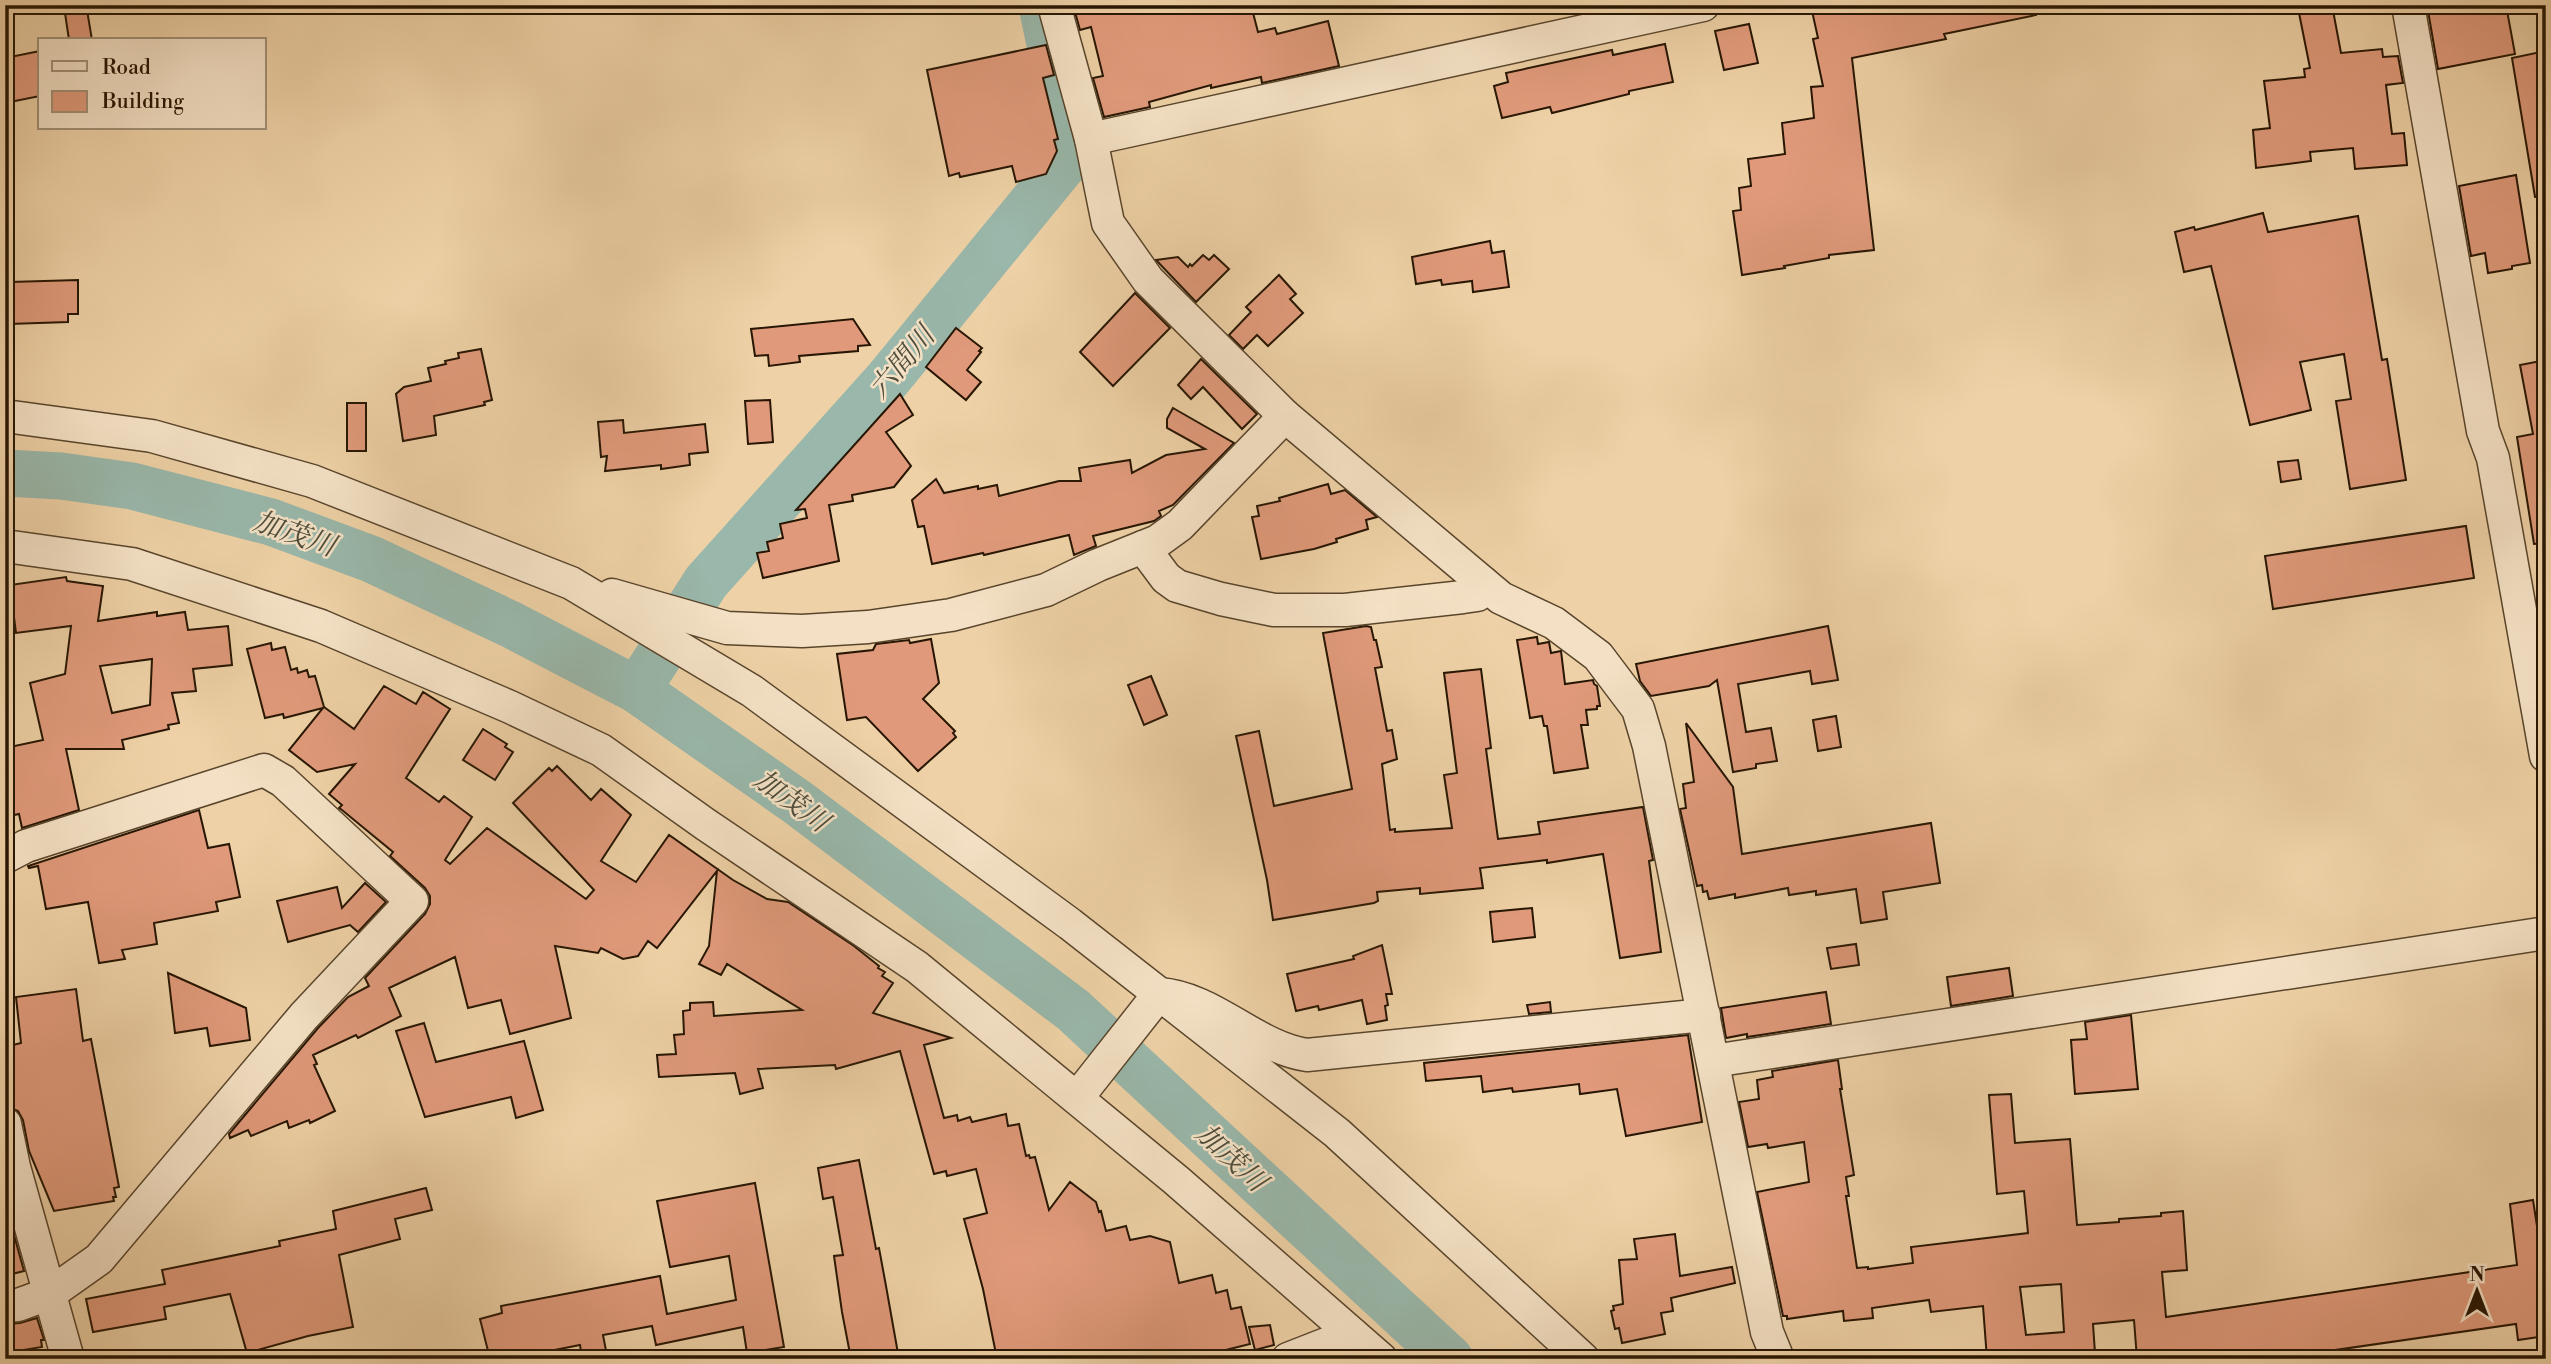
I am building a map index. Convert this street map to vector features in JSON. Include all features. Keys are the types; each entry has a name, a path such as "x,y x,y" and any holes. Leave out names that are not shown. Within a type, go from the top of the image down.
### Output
{"street":[{"path":"1054,5 1091,139 1108,223 1148,280 1285,416 1483,583 1501,598 1554,623 1598,656 1638,709 1650,746 1767,1332 1778,1359"},
{"path":"1091,139 1703,5"},
{"path":"2408,5 2483,431 2493,458 2546,756"},
{"path":"5,416 152,436 312,481 570,583 727,628 803,631 868,627 951,615 1046,590 1158,541 1180,525 1285,416"},
{"path":"5,546 132,564 321,626 510,707 601,750 705,824 917,967 1176,1180 1381,1359"},
{"path":"1143,547 1166,578 1177,586 1274,610 1345,610 1463,597 1477,595 1483,583"},
{"path":"570,583 752,691 1070,924 1337,1132 1583,1359"},
{"path":"5,857 26,846 264,769 283,781 412,901 304,1016 99,1259 51,1293 18,1305 5,1306"},
{"path":"1713,1061 2546,933"},
{"path":"1077,1098 1159,994"},
{"path":"1159,994 1198,1004 1287,1052 1307,1055 1704,1015"},
{"path":"5,1124 14,1167 68,1359"},
{"path":"1288,1359 1352,1334"}],"building":[{"path":"1073,5 1251,5 1258,32 1275,28 1277,34 1328,21 1339,66 1262,83 1261,77 1211,88 1211,85 1149,102 1150,107 1104,117 1093,78 1103,76 1091,27 1080,30"},
{"path":"1815,5 2035,5 2036,15 1944,34 1946,39 1852,58 1874,250 1829,255 1829,258 1742,275 1733,211 1741,210 1739,188 1751,186 1748,159 1785,154 1782,123 1814,118 1811,87 1823,86 1813,39 1818,38 1812,11 1816,10"},
{"path":"2301,5 2332,5 2341,53 2382,49 2383,57 2398,56 2403,83 2386,85 2392,134 2404,133 2407,165 2355,169 2353,148 2310,152 2311,161 2256,168 2253,130 2270,128 2264,81 2305,77 2304,69 2310,68 2299,13 2303,13"},
{"path":"2427,5 2506,5 2515,54 2438,69"},
{"path":"87,10 92,38 69,38 65,13"},
{"path":"1749,24 1758,63 1724,70 1715,31"},
{"path":"1665,44 1673,82 1629,91 1629,94 1552,113 1550,107 1502,118 1494,86 1508,82 1506,73 1612,50 1613,55"},
{"path":"1046,45 1054,75 1043,78 1058,139 1054,140 1057,151 1046,174 1016,182 1012,166 960,177 959,173 949,176 927,70"},
{"path":"38,51 38,96 5,103 5,58"},
{"path":"2546,51 2546,196 2535,197 2512,58"},
{"path":"2516,175 2530,263 2488,273 2485,253 2471,256 2459,186"},
{"path":"2263,213 2268,232 2358,216 2382,360 2387,359 2406,480 2350,489 2336,401 2351,399 2344,354 2300,362 2311,410 2250,425 2211,266 2184,272 2175,232 2194,227 2195,230"},
{"path":"1490,241 1492,253 1504,251 1509,287 1473,292 1472,281 1442,285 1441,280 1416,284 1412,257"},
{"path":"1203,255 1209,260 1214,255 1229,269 1196,302 1156,260 1178,257 1188,267"},
{"path":"1279,275 1296,294 1290,299 1303,313 1268,346 1257,335 1243,349 1229,335 1251,312 1246,307"},
{"path":"78,280 78,314 68,314 68,322 9,324 7,289 10,289 10,282"},
{"path":"1135,293 1170,328 1113,386 1080,352"},
{"path":"853,319 870,345 858,346 858,351 799,356 800,362 769,366 768,355 755,356 751,329"},
{"path":"956,328 982,348 967,370 981,382 966,400 926,367"},
{"path":"481,349 492,400 484,402 485,405 434,416 436,435 403,441 396,394 404,387 431,381 428,368 459,358 458,353"},
{"path":"1201,359 1257,414 1242,429 1203,387 1191,399 1178,385"},
{"path":"2546,360 2546,543 2534,544 2517,437 2533,434 2520,365"},
{"path":"900,394 913,415 886,432 911,466 894,487 852,495 853,501 829,505 839,561 763,578 757,553 769,551 767,542 783,538 780,524 807,518 805,509 796,510"},
{"path":"770,400 773,442 748,444 745,401"},
{"path":"347,403 366,403 366,451 347,451"},
{"path":"1173,408 1234,443 1173,505 1159,511 1161,516 1154,521 1093,536 1096,546 1074,555 1069,535 932,564 924,526 918,527 912,500 936,479 944,493 997,485 999,496 1059,481 1081,481 1079,468 1130,460 1132,473 1166,455 1205,449 1167,428 1167,419"},
{"path":"623,420 624,433 705,424 708,452 689,454 690,465 605,471 607,456 601,457 598,422"},
{"path":"2298,460 2301,479 2281,482 2278,462"},
{"path":"1328,484 1331,494 1345,490 1377,517 1366,520 1368,529 1314,549 1261,559 1252,517 1259,516 1257,506"},
{"path":"2466,526 2474,578 2273,609 2265,556"},
{"path":"66,577 67,581 103,586 98,621 157,612 157,616 185,612 188,630 228,626 232,665 193,669 196,691 172,693 179,723 168,725 169,729 122,740 124,749 66,749 79,810 22,828 19,814 5,817 5,748 43,740 30,683 65,674 71,626 16,633 10,585","holes":["152,659 150,705 112,713 100,666"]},
{"path":"1828,626 1838,680 1812,684 1810,671 1738,684 1746,732 1771,728 1777,761 1756,764 1756,768 1733,772 1717,680 1709,686 1651,696 1640,681 1636,664"},
{"path":"1371,627 1376,640 1382,667 1375,668 1387,731 1392,730 1397,759 1382,764 1390,830 1395,829 1395,832 1452,828 1444,775 1457,773 1444,673 1481,669 1491,748 1486,749 1498,839 1540,834 1538,822 1643,807 1653,860 1649,861 1661,952 1620,958 1603,854 1547,863 1547,860 1480,868 1483,888 1420,894 1420,888 1377,892 1378,901 1374,903 1273,920 1236,736 1259,731 1274,806 1352,789 1323,633"},
{"path":"1537,637 1538,644 1549,642 1551,653 1561,651 1565,684 1593,680 1597,686 1600,706 1586,710 1588,725 1581,725 1588,768 1554,773 1547,726 1544,726 1542,716 1530,718 1517,640"},
{"path":"931,639 939,683 923,699 955,731 953,733 956,737 918,771 866,717 847,720 837,654 873,650 876,644"},
{"path":"271,643 272,650 285,647 291,670 297,668 298,673 307,670 309,677 315,676 324,707 354,729 384,686 416,704 423,692 450,709 406,778 439,802 444,796 472,817 445,860 450,864 487,828 586,899 594,890 513,803 549,768 552,771 557,766 591,800 601,789 631,815 601,861 636,882 669,835 733,880 767,899 788,902 854,946 879,966 878,968 885,972 882,976 893,983 873,1013 951,1038 924,1045 944,1118 957,1115 958,1121 970,1117 972,1122 1006,1114 1008,1126 1019,1124 1026,1156 1035,1157 1049,1210 1070,1182 1096,1202 1106,1231 1126,1226 1130,1240 1150,1236 1170,1242 1179,1283 1212,1275 1216,1293 1227,1290 1231,1309 1241,1307 1250,1344 1189,1359 1101,1359 1100,1354 1068,1359 997,1359 983,1289 964,1219 987,1213 976,1169 947,1176 946,1171 934,1174 900,1051 836,1069 835,1065 758,1069 763,1088 740,1094 735,1073 659,1077 657,1055 676,1054 674,1035 684,1034 683,1011 690,1010 690,1003 713,1002 714,1016 802,1010 727,964 721,975 699,964 709,946 717,871 657,948 648,941 638,956 623,959 601,948 598,953 555,946 571,1018 510,1034 501,1000 468,1008 455,957 389,988 401,1016 358,1038 356,1035 313,1055 317,1064 314,1065 335,1111 310,1123 309,1120 289,1128 287,1121 251,1136 248,1130 230,1138 229,1134 318,1028 348,997 369,986 365,978 425,914 430,904 430,896 425,888 390,856 393,852 339,808 342,805 329,794 355,764 317,772 289,750 323,708 284,718 283,714 265,718 247,649"},
{"path":"1151,676 1167,715 1144,725 1128,685"},
{"path":"1836,716 1841,747 1818,751 1813,720"},
{"path":"1686,723 1733,787 1742,854 1931,823 1940,883 1883,892 1887,919 1861,923 1856,889 1816,895 1816,891 1789,895 1788,888 1735,898 1735,894 1709,899 1707,891 1703,892 1702,885 1697,886 1680,809 1686,808 1683,784 1694,782"},
{"path":"483,729 507,744 505,747 513,752 495,780 463,760"},
{"path":"199,810 208,848 229,844 240,897 216,902 218,911 154,923 157,944 122,950 125,959 99,963 88,902 46,909 38,866 28,866"},
{"path":"365,883 386,902 358,932 350,925 288,942 277,901 337,887 342,908"},
{"path":"1532,908 1535,937 1493,942 1490,912"},
{"path":"1856,944 1859,965 1831,969 1827,948"},
{"path":"1382,945 1392,994 1386,994 1387,1020 1367,1024 1362,1000 1319,1010 1318,1006 1296,1011 1287,974 1354,959 1353,956"},
{"path":"2009,968 2013,996 1951,1006 1947,977"},
{"path":"168,973 246,1008 250,1040 210,1046 207,1028 175,1033"},
{"path":"76,989 83,1041 91,1039 119,1187 114,1188 114,1201 54,1211 29,1151 23,1120 18,1111 5,1106 5,1059 12,1057 9,1046 21,1043 16,997"},
{"path":"1826,992 1831,1024 1726,1038 1721,1008"},
{"path":"1550,1002 1551,1012 1529,1014 1527,1005"},
{"path":"2131,1015 2138,1089 2075,1094 2071,1040 2087,1039 2085,1022"},
{"path":"424,1023 436,1062 524,1041 543,1110 516,1118 511,1097 425,1117 396,1031"},
{"path":"1688,1035 1702,1122 1626,1136 1617,1089 1580,1094 1579,1084 1513,1092 1512,1088 1483,1092 1481,1076 1426,1081 1424,1063"},
{"path":"1838,1060 1854,1175 1846,1177 1849,1196 1846,1196 1857,1268 1913,1263 1911,1247 2028,1233 2024,1191 1997,1194 1989,1095 2011,1094 2015,1143 2070,1139 2077,1225 2119,1222 2119,1219 2161,1216 2161,1213 2183,1211 2187,1270 2162,1272 2166,1317 2517,1265 2510,1204 2533,1200 2541,1252 2544,1252 2546,1266 2546,1336 2518,1340 2516,1324 2273,1359 2202,1359 2202,1354 2137,1359 2134,1320 2093,1324 2095,1353 2086,1356 2060,1359 1987,1359 1983,1306 1931,1312 1929,1300 1872,1308 1873,1318 1844,1321 1843,1311 1787,1319 1787,1316 1783,1316 1757,1192 1809,1182 1804,1142 1768,1148 1767,1144 1748,1147 1739,1102 1759,1099 1757,1080 1773,1077 1772,1071","holes":["2061,1284 2064,1332 2026,1335 2020,1287"]},
{"path":"859,1160 876,1249 879,1248 899,1359 851,1359 834,1256 843,1255 833,1197 823,1199 818,1168"},
{"path":"755,1183 784,1347 747,1353 743,1327 656,1345 652,1326 603,1335 607,1356 582,1359 580,1345 509,1359 490,1359 480,1319 502,1313 501,1306 660,1276 667,1314 736,1300 729,1256 670,1267 657,1201"},
{"path":"426,1188 432,1210 395,1219 400,1239 339,1255 353,1327 247,1353 230,1294 164,1307 166,1319 93,1332 86,1299 165,1284 162,1270 280,1246 279,1241 336,1229 333,1211"},
{"path":"1675,1234 1680,1276 1732,1267 1735,1283 1671,1298 1673,1311 1661,1313 1665,1334 1622,1343 1611,1311 1614,1310 1613,1306 1623,1304 1619,1260 1637,1259 1634,1239"},
{"path":"14,1235 24,1271 12,1274 5,1236"},
{"path":"37,1318 44,1340 41,1340 42,1347 5,1353 5,1324"},
{"path":"1270,1325 1274,1345 1255,1350 1249,1327"}],"waterway":[{"name":"六間川","path":"637,690 706,582 888,379 1073,153 1042,6"},
{"name":"加茂川","path":"5,473 61,476 132,486 271,522 371,559 512,625 637,690 797,802 1073,1010 1450,1359"}]}
